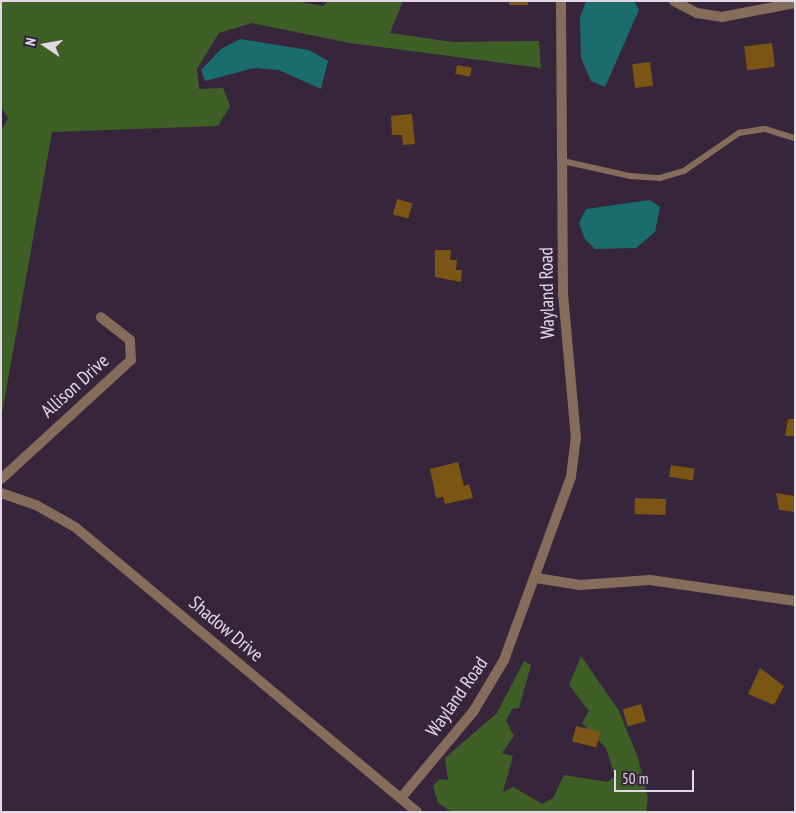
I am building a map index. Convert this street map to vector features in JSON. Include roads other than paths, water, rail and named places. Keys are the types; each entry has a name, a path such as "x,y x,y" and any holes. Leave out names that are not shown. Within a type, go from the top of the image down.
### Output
{"street":[{"name":"Wayland Road","path":"400,798 490,687 519,627 574,458 563,294 561,1"},
{"path":"674,1 697,13 722,17 795,4"},
{"name":"Allison Drive","path":"1,479 131,360 130,340 101,317"},
{"name":"Shadow Drive","path":"1,493 36,505 76,527 417,812"},
{"path":"536,578 580,585 650,580 795,601"}],"lane":[{"path":"563,161 630,176 660,178 684,171 739,133 765,129 795,138"}]}
